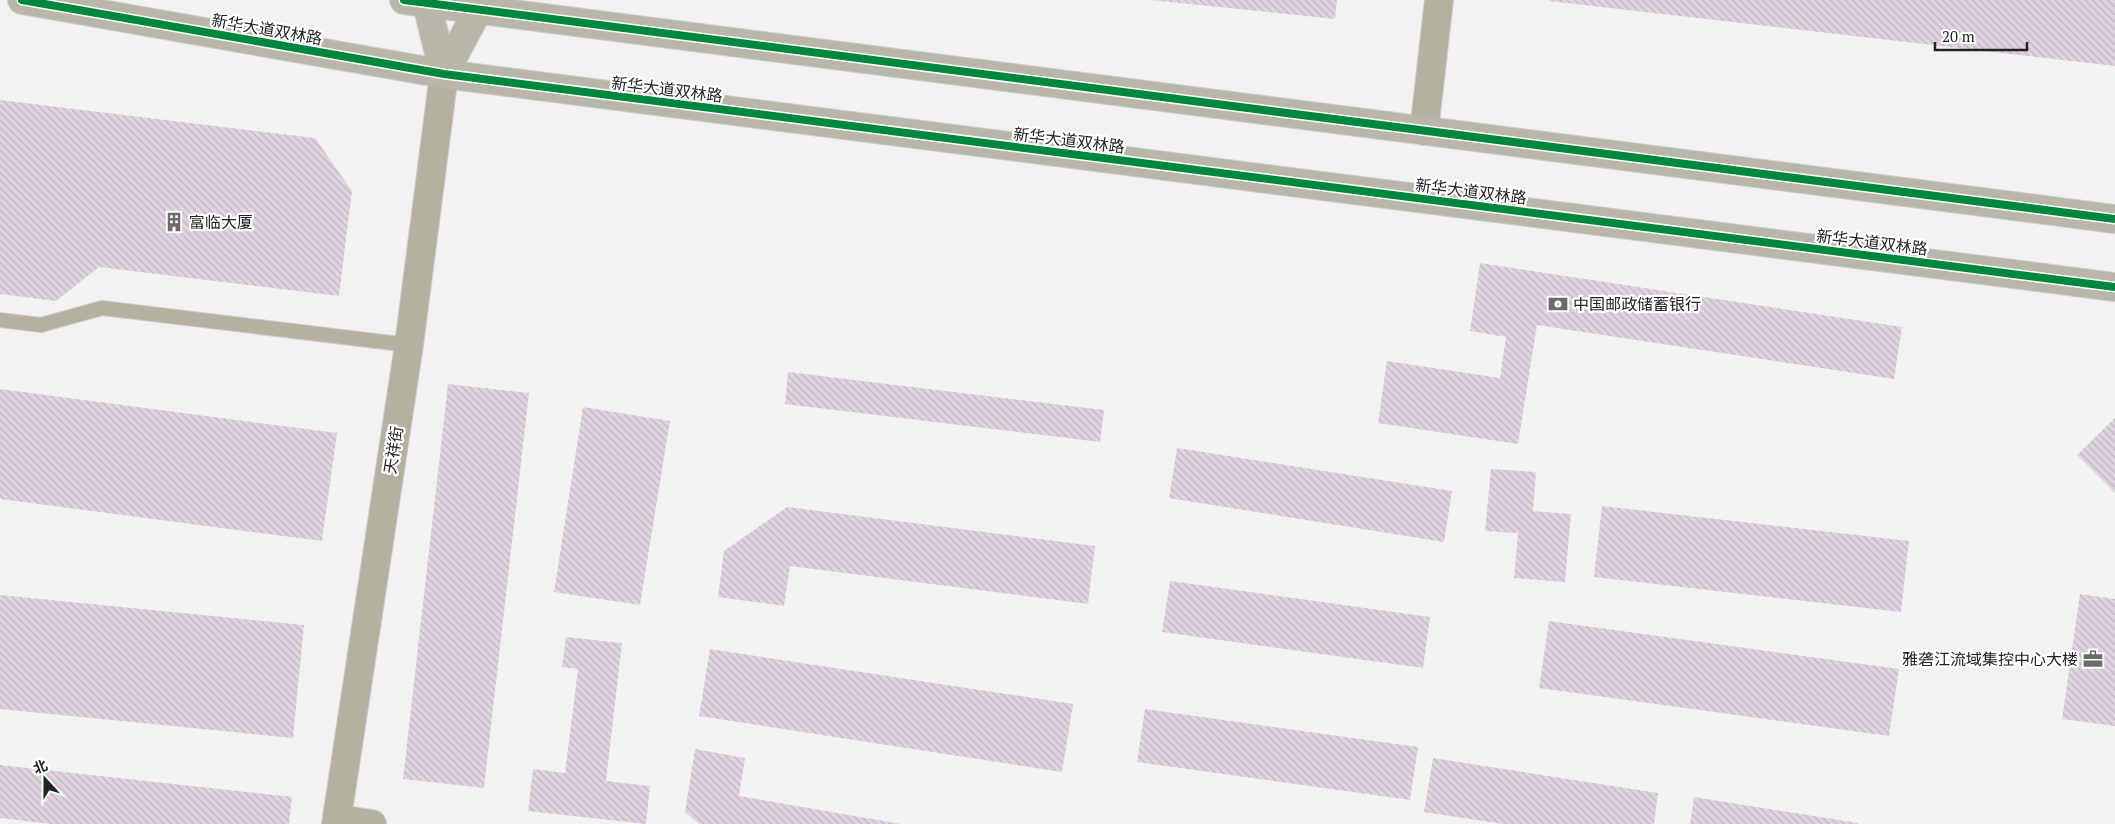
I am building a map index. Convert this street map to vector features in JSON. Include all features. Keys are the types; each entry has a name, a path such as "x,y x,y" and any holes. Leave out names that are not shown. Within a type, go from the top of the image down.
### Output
{"main road":[{"name":"新华大道双林路","path":"22,0 444,74 2115,287"},
{"path":"444,74 418,1 478,5 1424,131 2115,219"},
{"path":"444,74 478,5"}],"street":[{"path":"1424,131 1439,0"},
{"name":"天祥街","path":"337,822 409,346 444,74"},
{"path":"337,822 372,824"}],"lane":[{"path":"0,320 41,325 102,308 409,346"}],"building":[{"path":"1151,0 1337,0 1335,19"},
{"path":"2115,0 2115,66 1549,1"},
{"name":"富临大厦","path":"0,100 315,138 352,191 339,296 99,267 56,301 0,294"},
{"path":"1480,263 1902,327 1894,379 1537,325 1518,444 1378,423 1387,361 1500,378 1506,337 1470,331"},
{"path":"788,372 1104,410 1100,442 785,404"},
{"path":"448,384 529,393 484,788 403,779"},
{"path":"0,389 337,433 322,541 0,499"},
{"path":"583,407 670,421 640,605 554,592"},
{"path":"2115,418 2115,493 2077,455"},
{"path":"1177,448 1452,491 1444,542 1169,498"},
{"path":"1491,469 1536,472 1533,511 1571,514 1565,582 1514,578 1518,533 1485,531"},
{"path":"1602,506 1909,541 1901,612 1594,577"},
{"path":"787,507 1095,546 1088,604 790,566 784,606 718,597 724,551"},
{"path":"1170,581 1430,617 1423,668 1162,632"},
{"name":"雅砻江流域集控中心大楼","path":"2080,594 2115,599 2115,726 2062,719"},
{"path":"0,595 304,625 293,738 0,709"},
{"path":"1549,621 1899,669 1889,736 1539,688"},
{"path":"566,637 622,643 606,781 650,786 646,824 528,811 533,769 565,773 578,669 562,667"},
{"path":"710,649 1073,704 1062,772 699,716"},
{"path":"1145,709 1418,747 1410,800 1137,762"},
{"path":"695,749 745,758 739,796 901,824 699,824 685,812"},
{"path":"1433,758 1658,793 1654,824 1503,824 1424,812"},
{"path":"0,765 292,797 289,824 51,824 0,818"},
{"path":"1694,797 1858,823 1858,824 1690,824"}],"cycle path":[{"path":"22,0 444,74 2115,287"},
{"path":"404,0 2115,219"}],"place":[{"name":"富临大厦","path":"174,222"},
{"name":"中国邮政储蓄银行","path":"1558,304"},
{"name":"雅砻江流域集控中心大楼","path":"2093,659"}]}
